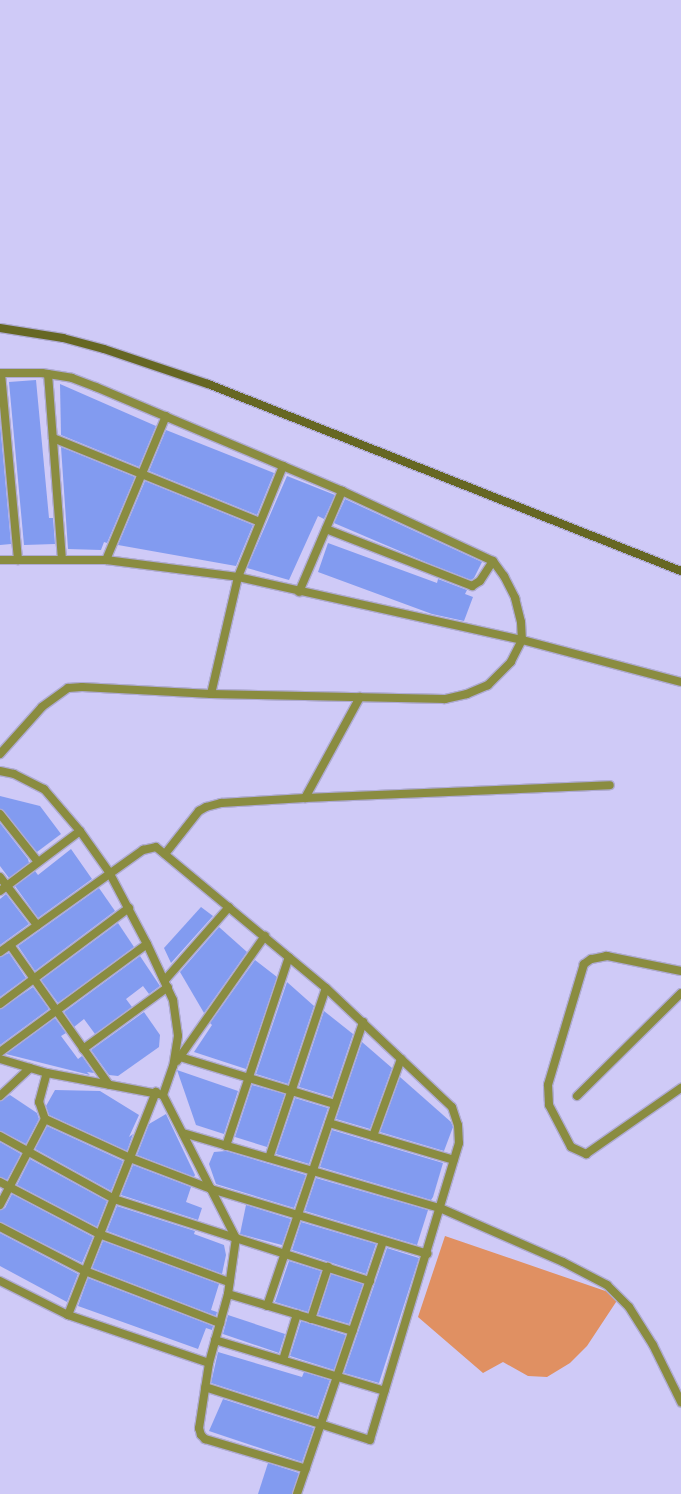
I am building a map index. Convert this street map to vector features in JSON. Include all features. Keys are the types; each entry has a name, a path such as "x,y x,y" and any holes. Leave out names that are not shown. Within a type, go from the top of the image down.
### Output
{"main road":[{"path":"0,328 63,338 104,348 208,384 681,571"}],"street":[{"path":"0,754 42,707 68,688 82,687 211,694 445,699 467,694 488,685 500,675 511,662 522,640 521,622 515,598 504,576 493,561 342,491 166,416 72,378 23,371 0,373 18,560"},
{"path":"48,374 62,559"},
{"path":"106,560 166,416"},
{"path":"53,438 260,522"},
{"path":"211,694 238,577 283,466"},
{"path":"299,592 342,491"},
{"path":"326,529 472,586 480,581 493,561"},
{"path":"0,560 106,560 238,577 299,592 522,640 681,682"},
{"path":"306,798 360,697"},
{"path":"0,771 14,774 44,789 80,831 110,872 167,984 173,1000 178,1036 173,1066"},
{"path":"165,854 199,811 206,806 221,803 610,784"},
{"path":"0,814 38,862"},
{"path":"3,888 80,831"},
{"path":"0,952 110,872 150,847 156,847 326,988 452,1107 460,1136 440,1208 370,1440 205,1387"},
{"path":"0,877 3,888 37,925"},
{"path":"83,1049 167,984 229,906"},
{"path":"0,1004 129,908"},
{"path":"68,1315 130,1158 173,1066 265,936"},
{"path":"0,1052 147,944"},
{"path":"10,945 109,1085"},
{"path":"226,1146 289,956"},
{"path":"681,971 607,956 591,959 584,964 548,1085 549,1105 571,1147 586,1154 681,1088"},
{"path":"269,1158 326,988"},
{"path":"577,1096 681,993"},
{"path":"267,1306 363,1022"},
{"path":"180,1057 335,1104"},
{"path":"0,1059 47,1073 160,1094 183,1133 236,1238 228,1294 209,1363 199,1428 205,1439 306,1469"},
{"path":"374,1136 401,1059"},
{"path":"0,1096 30,1068"},
{"path":"47,1073 39,1102 45,1119 130,1158 211,1189 297,1217 426,1254"},
{"path":"0,1205 45,1119"},
{"path":"329,1123 454,1160"},
{"path":"183,1133 440,1208 563,1262 607,1285 629,1307 653,1345 681,1402"},
{"path":"0,1136 29,1150 114,1199 370,1281"},
{"path":"0,1182 99,1234 229,1282"},
{"path":"0,1227 85,1271 220,1323"},
{"path":"297,1494 383,1242"},
{"path":"311,1319 328,1267"},
{"path":"0,1281 68,1315 209,1363"},
{"path":"228,1294 352,1331"},
{"path":"283,1360 297,1314"},
{"path":"215,1340 385,1392"}],"shaded area":[{"path":"445,1236 620,1296 587,1346 570,1363 547,1377 528,1376 503,1362 483,1373 418,1317"}],"building":[{"path":"36,380 49,518 53,518 55,544 24,545 9,382"},
{"path":"60,384 156,426 139,467 61,435"},
{"path":"0,423 11,544 0,545"},
{"path":"166,430 274,473 257,515 149,471"},
{"path":"61,447 135,477 107,543 104,542 101,550 68,549"},
{"path":"287,476 335,495 324,519 318,516 289,580 247,568"},
{"path":"145,481 253,525 236,566 118,545"},
{"path":"345,499 482,562 474,578 471,580 430,564 334,523"},
{"path":"328,543 437,583 438,579 467,590 465,594 473,597 464,621 432,614 318,572"},
{"path":"0,796 40,806 61,834 37,852 0,809"},
{"path":"0,823 28,859 29,863 9,878 0,866"},
{"path":"71,849 92,879 38,918 15,886 35,871 38,875"},
{"path":"99,888 115,911 35,971 18,946"},
{"path":"6,894 29,924 0,945 0,899"},
{"path":"201,907 213,916 171,963 164,948"},
{"path":"118,923 134,947 58,1003 41,980"},
{"path":"219,927 247,952 204,1013 180,972"},
{"path":"9,953 26,978 0,997 0,957"},
{"path":"140,956 160,986 149,994 143,986 126,999 132,1007 95,1034 84,1019 74,1027 64,1012"},
{"path":"255,960 277,977 246,1069 194,1052 212,1025 210,1023"},
{"path":"287,982 314,1006 288,1084 256,1074"},
{"path":"33,987 49,1009 0,1045 0,1009"},
{"path":"324,1011 353,1034 332,1097 299,1087"},
{"path":"144,1012 160,1035 159,1047 118,1076 109,1075 91,1050"},
{"path":"55,1018 66,1033 61,1036 78,1059 82,1056 94,1073 87,1072 90,1075 6,1054"},
{"path":"362,1042 392,1068 370,1129 336,1119"},
{"path":"177,1070 238,1091 224,1134 196,1125"},
{"path":"400,1077 451,1122 453,1127 444,1151 380,1132"},
{"path":"252,1085 285,1094 267,1147 235,1137"},
{"path":"55,1090 100,1091 139,1115 129,1137 133,1134 127,1151 49,1115 46,1106"},
{"path":"10,1095 37,1113 39,1119 26,1144 0,1131 0,1101"},
{"path":"295,1098 328,1108 309,1164 276,1154"},
{"path":"166,1114 195,1175 194,1177 137,1155 149,1124"},
{"path":"47,1126 123,1161 111,1191 35,1149"},
{"path":"332,1130 443,1163 431,1200 320,1167"},
{"path":"0,1142 21,1154 7,1180 0,1177"},
{"path":"226,1151 306,1175 294,1208 216,1184 209,1164 214,1152"},
{"path":"30,1159 107,1201 97,1227 17,1185"},
{"path":"133,1165 191,1187 186,1202 202,1208 198,1220 121,1195"},
{"path":"316,1178 428,1210 417,1245 305,1211"},
{"path":"12,1194 93,1237 82,1263 0,1222 0,1210 5,1208"},
{"path":"246,1205 291,1219 282,1245 240,1234"},
{"path":"117,1206 195,1231 194,1234 224,1245 226,1255 222,1274 107,1231"},
{"path":"301,1222 376,1244 366,1274 292,1250"},
{"path":"0,1233 78,1274 67,1302 0,1266"},
{"path":"103,1241 219,1284 211,1310 217,1312 216,1316 92,1268"},
{"path":"387,1248 419,1258 379,1383 344,1373"},
{"path":"289,1261 321,1271 308,1312 275,1302"},
{"path":"331,1274 363,1284 349,1324 318,1315"},
{"path":"88,1278 213,1326 212,1330 206,1328 198,1349 78,1306"},
{"path":"228,1315 285,1334 279,1353 223,1334"},
{"path":"301,1321 346,1335 334,1370 290,1356"},
{"path":"218,1352 302,1377 304,1372 330,1380 317,1417 211,1383"},
{"path":"223,1399 314,1428 302,1462 209,1431"},
{"path":"268,1463 299,1473 292,1494 258,1494"}]}
